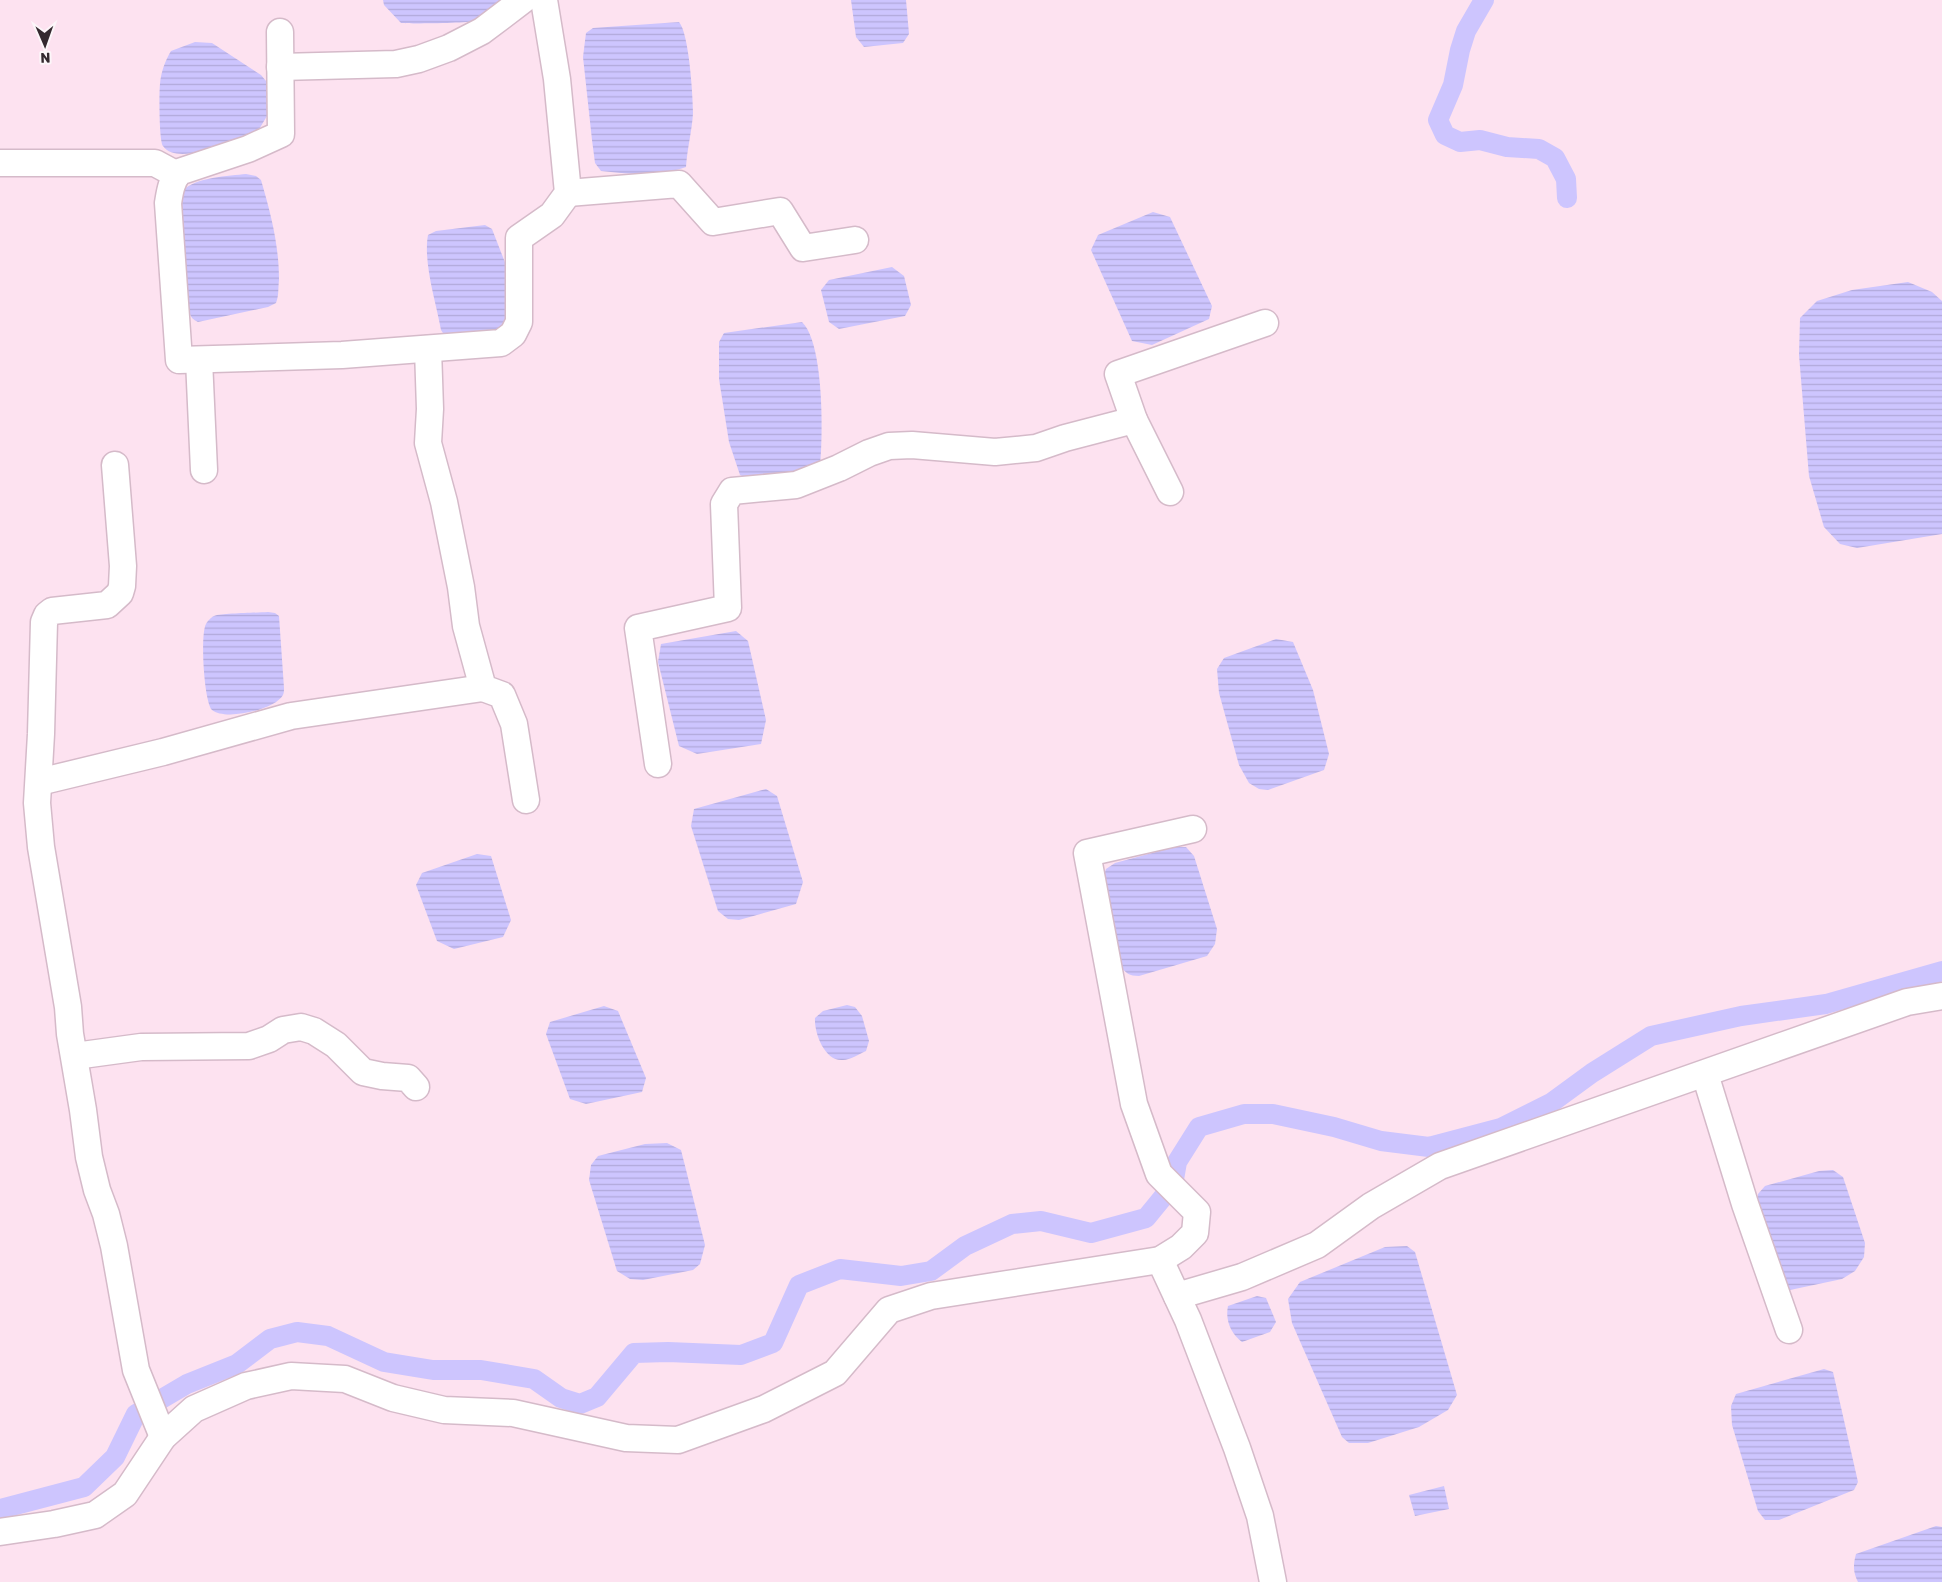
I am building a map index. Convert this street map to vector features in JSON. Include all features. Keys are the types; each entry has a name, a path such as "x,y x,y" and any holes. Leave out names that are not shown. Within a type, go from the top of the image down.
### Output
{"street":[{"path":"280,32 280,67 281,134 248,149 180,172 176,176 170,190 168,203 179,360 342,355 428,349 501,343 513,334 519,322 519,238 552,215 568,193 557,79 528,0 482,31 449,48 419,59 396,64 280,67"},
{"path":"0,164 155,163 176,176"},
{"path":"568,193 679,184 713,222 780,211 803,248 855,240"},
{"path":"1170,492 1134,420 1118,374 1265,322"},
{"path":"428,349 430,409 428,443 444,502 461,587 466,626 483,688"},
{"path":"199,360 204,470"},
{"path":"658,764 638,628 728,608 724,504 732,491 796,485 889,446 912,445 995,452 1036,448 1065,438 1134,420"},
{"path":"115,465 124,566 122,586 120,593 107,605 94,608 52,610 46,616 37,803 41,847 75,1056 89,1157 114,1246 136,1370 163,1437"},
{"path":"39,782 163,752 291,716 483,688 502,695 514,724 526,800"},
{"path":"0,1532 54,1524 95,1515 125,1494 163,1437 194,1409 246,1386 291,1376 345,1380 393,1398 444,1410 513,1413 626,1438 678,1440 764,1409 835,1372 889,1310 931,1296 1160,1260 1181,1247 1195,1233 1196,1212 1159,1174 1134,1104 1087,853 1193,829"},
{"path":"1177,1296 1242,1277 1318,1245 1371,1206 1440,1166 1907,1002 1942,996"},
{"path":"75,1056 140,1047 249,1046 283,1030 301,1027 314,1031 336,1045 363,1072 408,1078 416,1088"},
{"path":"1706,1074 1745,1204 1789,1330"},
{"path":"1160,1260 1188,1320 1237,1448 1260,1516 1272,1582"}],"shaded area":[{"path":"383,0 502,0 485,14 470,22 401,23 384,5"},
{"path":"851,0 906,0 909,34 903,43 864,47 856,37"},
{"path":"679,22 688,51 693,105 686,167 665,172 633,174 601,171 595,163 592,140 583,57 586,33 593,28"},
{"path":"195,42 212,43 261,75 266,81 267,116 258,131 199,152 185,154 170,152 163,146 160,127 161,75 171,51"},
{"path":"246,174 256,176 261,180 271,217 279,267 277,300 276,303 268,307 198,322 191,316 187,300 179,203 181,195 188,186 204,180"},
{"path":"1153,212 1170,217 1212,306 1209,319 1152,345 1132,341 1091,250 1098,235"},
{"path":"485,225 492,229 506,265 513,321 511,329 445,336 441,330 431,282 427,258 428,235 436,231"},
{"path":"892,267 904,276 911,305 905,316 839,329 829,322 821,290 829,280"},
{"path":"1908,282 1932,292 1942,301 1942,534 1857,548 1840,544 1824,527 1809,476 1799,355 1800,318 1817,301 1852,290"},
{"path":"802,322 809,333 815,349 818,369 822,433 820,465 795,474 746,478 740,475 729,442 719,379 719,342 724,333"},
{"path":"268,612 279,616 283,695 270,705 249,712 227,714 212,710 207,695 204,668 203,641 206,624 212,617 218,615"},
{"path":"736,631 748,641 766,720 761,744 697,754 679,746 658,662 661,644"},
{"path":"1276,639 1293,642 1313,690 1329,754 1324,770 1268,790 1259,789 1249,783 1239,765 1219,693 1217,669 1224,658"},
{"path":"766,789 777,796 803,882 796,904 739,920 728,919 718,911 691,826 694,809"},
{"path":"1174,847 1186,847 1194,856 1217,929 1215,944 1207,956 1139,976 1130,975 1120,966 1102,881 1106,869 1115,863"},
{"path":"477,854 491,856 511,920 503,937 454,949 437,941 416,885 422,873"},
{"path":"847,1005 855,1007 862,1016 869,1041 866,1051 843,1060 837,1059 826,1052 816,1031 815,1018 823,1011"},
{"path":"604,1006 618,1011 646,1078 642,1092 586,1104 570,1099 546,1034 550,1022"},
{"path":"667,1143 681,1150 705,1245 700,1264 693,1270 643,1280 630,1279 617,1271 589,1180 591,1165 598,1156 645,1144"},
{"path":"1833,1170 1843,1177 1865,1243 1864,1257 1855,1271 1842,1279 1790,1290 1784,1287 1757,1209 1758,1194 1765,1186 1819,1171"},
{"path":"1407,1246 1415,1252 1457,1395 1448,1410 1419,1427 1368,1443 1349,1443 1342,1437 1292,1323 1288,1299 1300,1282 1385,1247"},
{"path":"1257,1296 1266,1298 1276,1322 1270,1332 1242,1342 1230,1326 1227,1316 1228,1306"},
{"path":"1824,1369 1833,1372 1858,1482 1854,1490 1779,1520 1765,1520 1758,1511 1732,1425 1731,1406 1736,1394"},
{"path":"1444,1486 1449,1509 1415,1516 1409,1495"},
{"path":"1936,1526 1942,1527 1942,1582 1858,1582 1854,1568 1856,1554"}],"waterway":[{"path":"1484,0 1466,31 1453,85 1438,120 1445,135 1460,142 1480,140 1507,147 1539,149 1555,158 1566,179 1567,198"},
{"path":"0,1509 84,1487 115,1457 136,1414 187,1384 237,1364 270,1339 297,1332 328,1336 384,1362 433,1370 481,1370 534,1379 561,1398 580,1404 597,1397 634,1353 668,1352 741,1355 773,1343 799,1285 840,1269 901,1276 931,1271 965,1246 1012,1224 1041,1221 1091,1233 1146,1218 1173,1185 1177,1162 1199,1127 1244,1114 1273,1114 1334,1127 1381,1141 1429,1147 1501,1128 1551,1103 1592,1073 1651,1036 1741,1016 1826,1004 1942,971"}]}
